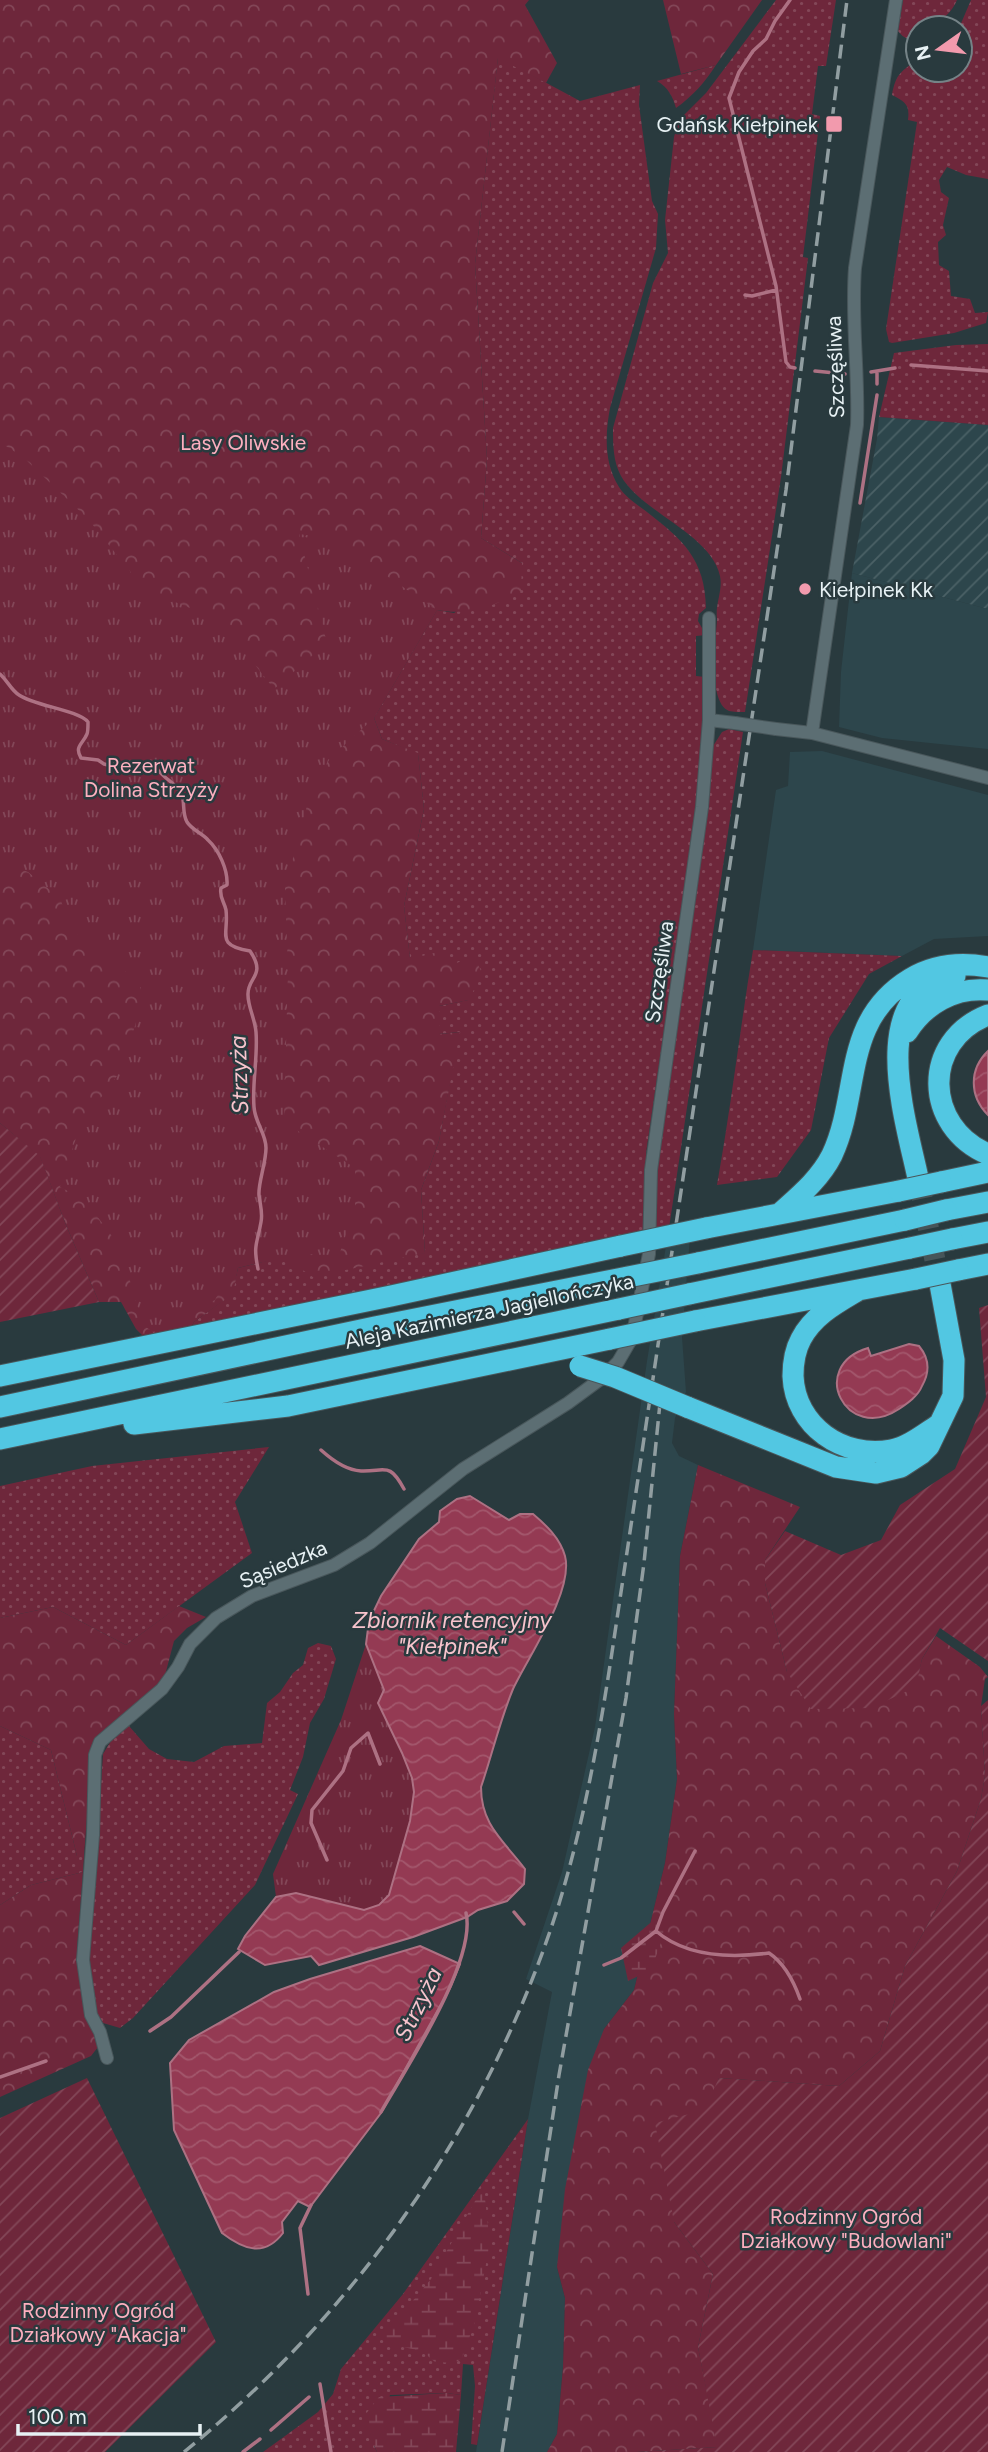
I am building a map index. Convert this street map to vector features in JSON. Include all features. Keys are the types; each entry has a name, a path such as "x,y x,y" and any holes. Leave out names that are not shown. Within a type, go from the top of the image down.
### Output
{"highway":[{"path":"779,1214 818,1178 833,1152 857,1051 884,1000 898,987 934,968 966,964 988,967"},
{"path":"918,1178 902,1102 898,1054 904,1018 923,989 950,976 988,975"},
{"path":"898,1054 912,1024 926,1008 944,997 988,989"},
{"path":"988,1015 972,1023 954,1038 943,1057 939,1080 943,1110 953,1128 969,1144 988,1154"},
{"path":"0,1376 705,1228 988,1172"},
{"name":"Aleja Kazimierza Jagiellończyka","path":"0,1407 375,1327 988,1202"},
{"name":"Aleja Kazimierza Jagiellończyka","path":"2,1439 988,1232"},
{"path":"2,1439 288,1406 695,1321 857,1292 988,1264"},
{"path":"542,1354 687,1407 836,1467 864,1473 888,1471 913,1461 929,1446 953,1396 955,1373 940,1284"},
{"path":"857,1292 823,1312 813,1322 797,1348 793,1380 807,1418 836,1443 868,1451 893,1450 940,1424"}],"street":[{"name":"Szczęśliwa","path":"812,733 857,425 859,390 853,306 855,268 896,0"},
{"name":"Szczęśliwa","path":"651,1229 651,1170 702,807 709,720 709,618"},
{"path":"709,720 812,733 988,778"},
{"name":"Sąsiedzka","path":"107,2058 100,2032 91,2015 83,1960 93,1835 95,1755 100,1742 162,1689 190,1644 216,1618 252,1596 334,1565 370,1543 463,1469 568,1404 602,1378 627,1350 636,1327 651,1229"}],"shaded area":[{"path":"879,417 988,425 988,609 852,573"},
{"path":"852,573 988,609 988,749 882,738 839,727 841,672"},
{"path":"822,751 988,795 988,936 934,939 902,956 753,950 776,790 788,786 790,752"},
{"path":"691,1224 682,1337 686,1392 675,1418 672,1443 679,1456 698,1465 680,1556 674,1714 677,1779 665,1863 634,1990 604,2029 557,2267 565,2298 557,2434 547,2452 476,2452 528,2119 552,1992 526,1979 562,1872 595,1727 647,1361 669,1228"}],"green space":[{"name":"Lasy Oliwskie","path":"0,0 529,0 525,5 557,63 546,83 498,58 475,264 487,459 481,538 522,563 521,592 501,602 470,611 437,610 374,718 382,739 418,753 424,809 404,906 410,958 444,951 454,964 474,956 482,973 469,1000 439,1006 439,1034 460,1032 439,1141 421,1190 425,1253 313,1277 283,1257 238,1268 233,1294 194,1322 189,1331 146,1339 136,1329 121,1302 99,1302 40,1157 0,1123"},
{"path":"663,0 762,0 716,65 681,74"},
{"path":"776,0 836,0 826,66 818,66 812,114 820,116 803,257 808,258 781,477 745,712 735,712 722,705 715,683 717,613 721,582 714,561 690,535 644,501 621,476 613,447 613,428 653,283 668,253 665,220 674,137 679,120 706,93"},
{"path":"903,0 957,0 948,14 904,14 904,36 898,31"},
{"path":"971,0 988,0 988,179 966,175 947,167 939,180 941,192 949,198 943,225 946,235 938,242 939,265 949,271 951,296 970,299 975,313 988,312 986,323 954,333 892,343 889,342 886,329 917,122 908,120 907,107 892,95 895,82 904,70 904,84 974,84 974,14 965,14"},
{"path":"498,57 580,101 640,85 639,105 652,201 658,214 656,248 610,408 607,428 608,459 614,478 622,491 660,522 690,552 705,591 706,608 699,614 698,621 706,635 696,636 696,676 705,677 702,764 646,1153 647,1233 635,1235 634,1232 189,1331 194,1322 232,1294 238,1268 283,1257 425,1253 421,1190 439,1141 459,1032 439,1034 439,1006 468,1000 453,964 410,959 404,906 424,809 418,754 382,739 374,718 437,610 454,613 522,563 481,538 487,459 475,264"},
{"path":"716,65 688,99 676,108 670,93 657,81"},
{"path":"988,344 988,425 879,417 894,353"},
{"name":"Rezerwat Dolina Strzyży","path":"0,442 24,458 88,519 145,590 220,620 274,689 327,643 299,534 332,539 437,610 374,718 330,758 308,802 285,888 288,970 284,1122 355,1168 355,1208 337,1261 313,1254 232,1267 215,1300 153,1332 143,1325 120,1247 85,1200 60,1187 80,1126 117,1076 141,1002 140,983 71,929 60,898 28,872 0,861"},
{"path":"729,729 743,732 669,1228 656,1231 655,1178 713,746 722,732"},
{"path":"753,950 902,956 869,974 829,1038 811,1130 777,1177 717,1185 727,1126"},
{"path":"0,1123 40,1156 99,1302 0,1322"},
{"path":"988,1305 988,1661 940,1628 922,1659 916,1687 871,1708 811,1709 787,1672 765,1583 765,1560 785,1531 841,1555 881,1540 900,1505 955,1469 986,1397 979,1308"},
{"path":"269,1447 235,1502 252,1553 126,1645 53,1607 0,1618 0,1486 92,1466"},
{"path":"698,1465 800,1507 765,1560 765,1583 787,1672 915,1687 922,1659 936,1636 980,1667 988,1677 985,1679 981,1706 985,1775 981,1799 957,1871 905,1966 880,2051 839,2086 719,2078 674,2222 713,2274 698,2347 718,2447 636,2452 547,2452 557,2434 563,2367 565,2298 557,2267 565,2189 588,2070 604,2029 634,1990 665,1863 677,1779 674,1714 680,1556"},
{"path":"179,1606 206,1617 187,1628 174,1641 164,1679 147,1699 106,1728 92,1751 84,1856 77,1856 51,1750 0,1726 0,1618 53,1607 126,1645"},
{"path":"318,1643 331,1646 336,1659 324,1699 310,1723 303,1757 290,1790 298,1794 255,1885 133,2018 120,2028 103,2023 92,2005 87,1946 103,1754 114,1736 129,1726 149,1749 167,1759 194,1762 224,1746 262,1743 267,1703 303,1665 308,1648"},
{"path":"366,1644 384,1690 378,1703 402,1753 412,1778 414,1792 410,1821 389,1895 379,1905 364,1910 296,1893 276,1897 273,1874 341,1720"},
{"name":"Rodzinny Ogród Działkowy \"Budowlani\"","path":"988,1700 988,2452 636,2452 717,2447 698,2347 713,2274 674,2222 655,2123 704,2110 719,2078 839,2086 880,2051 905,1966 957,1871 981,1799 985,1775 981,1706"},
{"path":"0,1726 51,1750 77,1856 84,1856 83,1872 31,1885 0,1905"},
{"path":"83,1872 77,1948 98,2047 91,2056 0,2097 0,1905 31,1885"},
{"path":"663,1912 667,1926 655,1959 645,1973 628,1981 621,1948"},
{"name":"Rodzinny Ogród Działkowy \"Akacja\"","path":"87,2078 216,2342 105,2452 0,2452 0,2118"},
{"path":"528,2119 477,2445 471,2444 475,2386 473,2365 463,2364 461,2395 390,2395 374,2446 377,2452 263,2452 318,2412 333,2394 341,2369 403,2294"},
{"path":"484,2190 490,2243 475,2322 462,2358 455,2363 435,2362 422,2351 384,2343 386,2333 431,2279 475,2201"},
{"path":"447,2393 461,2395 456,2452 377,2452 362,2419 379,2397"}],"water":[{"path":"988,1051 988,1115 977,1100 974,1083 977,1066"},
{"path":"909,1344 919,1346 927,1365 925,1381 915,1396 899,1409 880,1417 863,1417 850,1410 841,1398 837,1384 840,1370 850,1357 868,1348 871,1356"},
{"name":"Zbiornik retencyjny \"Kiełpinek\"","path":"470,1496 509,1520 520,1514 533,1514 548,1527 565,1556 563,1587 548,1624 513,1689 481,1787 489,1822 525,1869 524,1884 507,1901 413,1937 319,1965 311,1956 265,1965 238,1949 276,1897 296,1893 364,1910 379,1905 389,1895 410,1821 414,1792 412,1778 402,1753 378,1703 384,1690 366,1644 369,1621 381,1596 419,1539 439,1522 440,1511 457,1499"},
{"path":"420,1946 460,1964 450,1988 381,2113 310,2207 298,2201 282,2222 283,2233 276,2241 268,2246 253,2248 230,2239 222,2233 174,2130 170,2063 189,2040 274,1992"}],"waterway":[{"path":"790,0 766,39 753,51 739,72 729,98 776,286 786,362 795,368"},
{"path":"745,295 752,296 776,290"},
{"path":"911,365 988,371"},
{"path":"871,372 895,368"},
{"path":"815,371 845,374"},
{"path":"877,372 877,384"},
{"path":"860,503 877,395"},
{"name":"Strzyża","path":"0,674 26,699 75,714 88,722 87,734 79,748 81,758 98,760 112,766 129,762 141,769 159,771 180,791 187,822 212,844 222,861 227,879 227,885 221,888 226,910 226,938 232,946 250,951 257,966 248,995 256,1032 254,1107 266,1148 259,1190 262,1215 256,1249 258,1269"},
{"name":"Strzyża","path":"321,1450 350,1469 390,1471 404,1489"},
{"path":"327,1860 311,1823 312,1810 343,1771 351,1748 368,1733 380,1764"},
{"path":"604,1965 621,1958 656,1931 695,1851"},
{"path":"514,1912 524,1924"},
{"name":"Strzyża","path":"381,2112 422,2042 451,1985 467,1934 466,1913"},
{"path":"656,1931 681,1946 710,1954 769,1953 788,1973 800,1999"},
{"path":"150,2031 171,2017 239,1952"},
{"path":"0,2077 46,2061"},
{"name":"Strzyża","path":"308,2294 300,2228 311,2205"},
{"name":"Strzyża","path":"320,2384 331,2452"},
{"path":"271,2430 309,2397"},
{"path":"243,2452 260,2439"}],"tunnel":[{"path":"918,1178 940,1284"}],"railway":[{"path":"184,2452 247,2397 306,2337 361,2274 411,2207 456,2136 495,2063 530,1986 567,1877 589,1784 611,1659 786,490 847,0"},
{"path":"502,2452 559,2075 626,1698 644,1563 661,1393"}],"place":[{"name":"Gdańsk Kiełpinek","path":"834,124"},
{"name":"Kiełpinek Kk","path":"805,589"}]}
